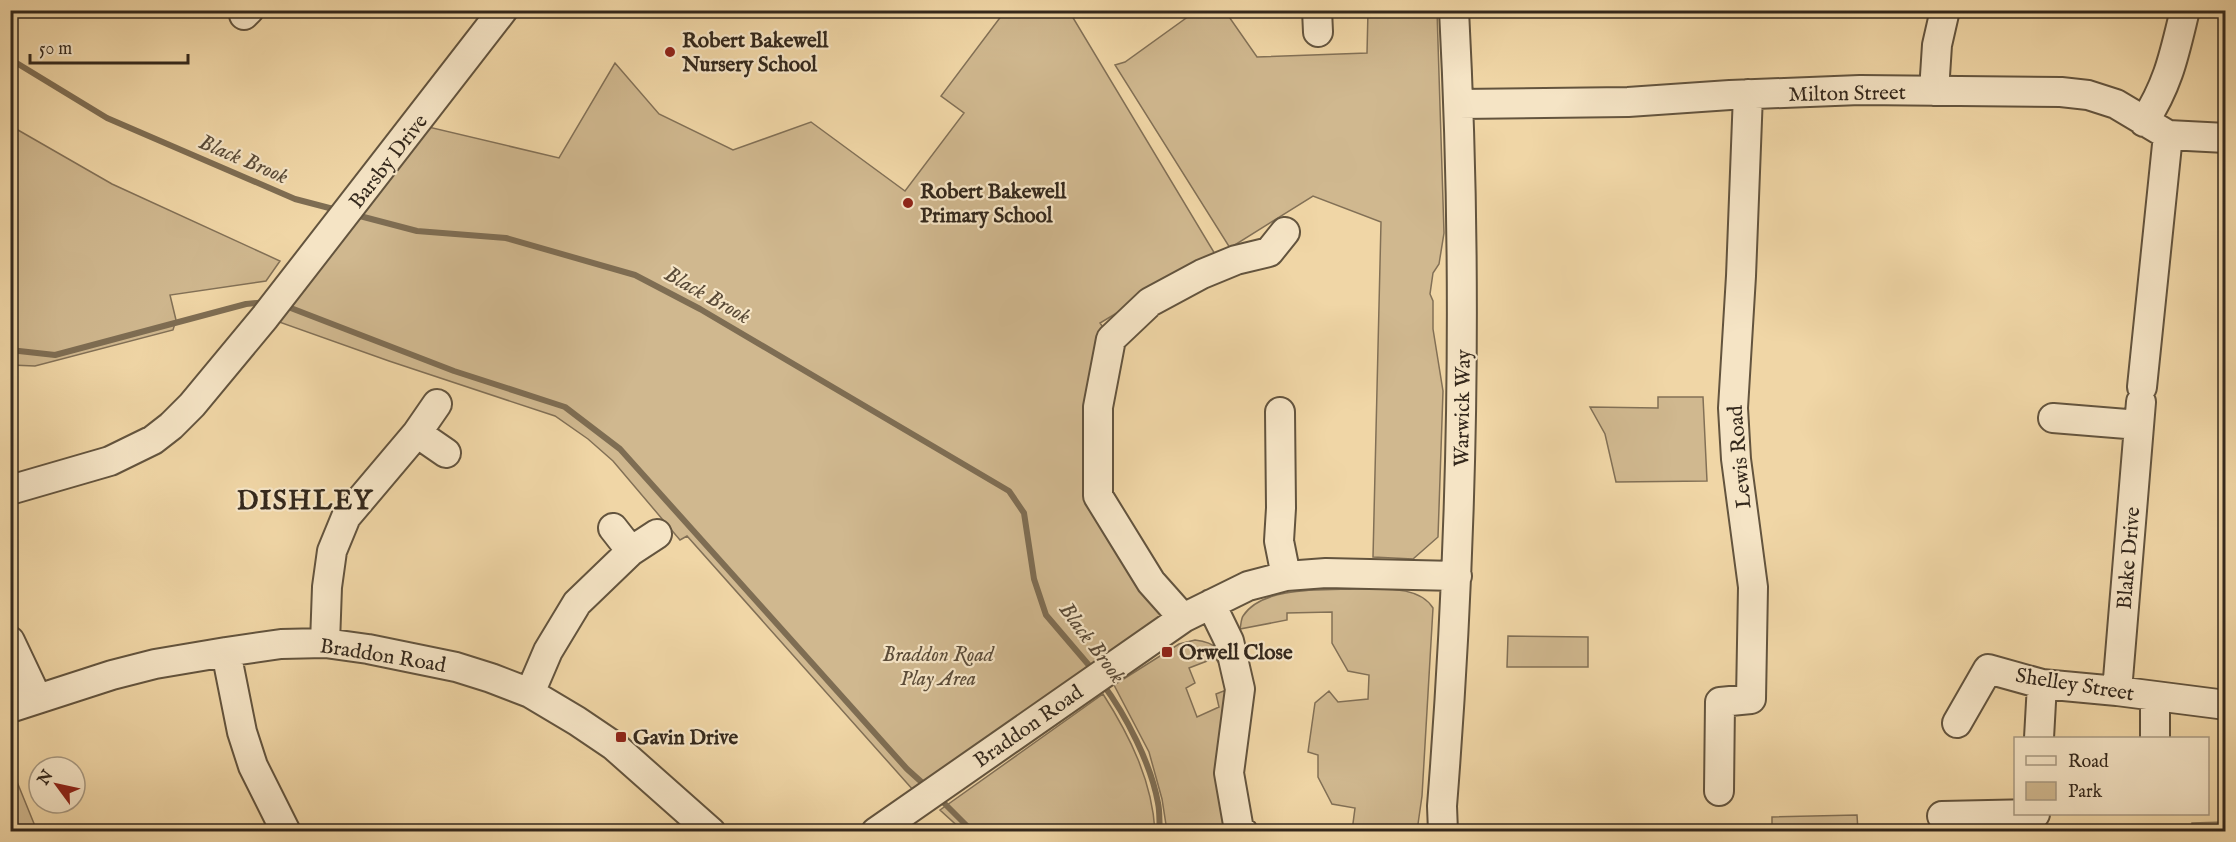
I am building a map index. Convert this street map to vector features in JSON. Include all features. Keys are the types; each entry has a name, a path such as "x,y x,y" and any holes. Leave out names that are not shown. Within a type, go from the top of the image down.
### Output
{"street":[{"name":"Barsby Drive","path":"10,490 110,461 153,440 171,426 192,405 266,317 395,153 453,58 503,10"},
{"name":"Warwick Way","path":"1440,823 1457,576 1463,329 1459,104 1454,10"},
{"path":"1934,91 1937,45 1945,10"},
{"path":"2156,128 2157,101 2170,74 2185,10"},
{"name":"Milton Street","path":"1459,104 1628,102 1860,90 2009,90 2088,95 2116,104 2156,128 2226,138"},
{"name":"Lewis Road","path":"1719,791 1720,702 1751,699 1753,586 1736,459 1733,408 1742,276 1748,94"},
{"name":"Blake Drive","path":"2116,690 2141,404 2156,128"},
{"path":"1183,618 1151,582 1098,496 1098,407 1111,339 1149,302 1207,282 1236,260 1269,252 1285,232"},
{"path":"325,643 327,587 332,551 346,517 417,433 437,404"},
{"path":"2053,418 2141,404"},
{"path":"1280,412 1279,541 1286,576"},
{"path":"417,433 446,453"},
{"path":"613,528 631,551"},
{"path":"530,693 548,651 577,603 631,551 657,534"},
{"name":"Braddon Road","path":"876,831 1183,618 1248,586 1286,576 1326,573 1457,576"},
{"path":"1211,604 1229,641 1240,689 1229,773 1239,830 1243,831"},
{"path":"10,641 24,703"},
{"name":"Braddon Road","path":"24,703 155,664 281,644 325,643 388,653 456,667 530,693 614,746 682,808 711,831"},
{"path":"226,652 242,732 270,803 286,831"},
{"name":"Shelley Street","path":"1957,723 1988,669 2042,684 2116,690 2226,705"},
{"path":"2039,737 2042,684"},
{"path":"2155,697 2155,737"},
{"path":"1942,816 2014,815"}],"green space":[{"name":"Braddon Road Play Area","path":"1005,11 1069,11 1215,254 1100,323 1111,339 1098,496 1183,618 922,800 687,536 680,540 613,461 588,439 555,416 265,317 416,124 559,158 615,63 659,114 733,150 811,122 905,191 964,113 941,96"},
{"path":"1196,11 1225,11 1257,57 1367,53 1368,11 1437,11 1444,233 1439,264 1433,273 1430,294 1433,301 1433,329 1443,391 1438,537 1413,559 1373,557 1381,222 1313,196 1230,248 1115,65 1125,62"},
{"path":"11,126 112,184 280,261 266,281 170,295 176,320 173,330 35,366 11,365"},
{"path":"1658,397 1703,397 1707,481 1616,482 1605,434 1590,407 1658,408"},
{"path":"1355,589 1408,592 1426,600 1433,608 1422,796 1417,831 1352,831 1355,808 1332,804 1318,777 1318,755 1308,752 1315,703 1329,691 1338,702 1368,699 1369,675 1348,671 1332,643 1332,612 1287,613 1287,620 1240,629 1243,616 1252,606 1264,599 1311,590"},
{"path":"1508,636 1588,637 1588,667 1507,667"},
{"path":"1195,640 1204,641 1219,650 1228,675 1215,658 1189,668 1195,683 1186,688 1197,717 1219,707 1216,694 1226,690 1225,831 1167,831 1162,799 1149,752 1114,685 1179,644"},
{"path":"1103,694 1138,760 1149,794 1155,831 963,831 940,810"},
{"path":"11,767 27,806 27,815 30,815 37,831 11,831 13,816"},
{"path":"1857,815 1858,831 1772,831 1772,817"},
{"path":"2225,822 2225,831 2192,831 2192,823"}],"waterway":[{"name":"Black Brook","path":"10,59 107,118 295,199 337,210"},
{"name":"Black Brook","path":"356,215 417,231 506,238 635,275 700,309 1009,491 1024,513 1034,579 1046,615 1093,670"},
{"name":"Black Brook","path":"10,350 55,355 246,304 267,302"},
{"name":"Black Brook","path":"283,305 454,371 565,407 620,449 907,769 927,787"},
{"name":"Black Brook","path":"1102,683 1120,710 1144,756 1155,788 1160,832"},
{"name":"Black Brook","path":"939,798 973,832"}],"place":[{"name":"Robert Bakewell Nursery School","path":"670,52"},
{"name":"Robert Bakewell Primary School","path":"908,203"},
{"name":"Orwell Close","path":"1167,652"},
{"name":"Gavin Drive","path":"621,737"}],"district":[{"name":"DISHLEY","path":"305,500"}]}
